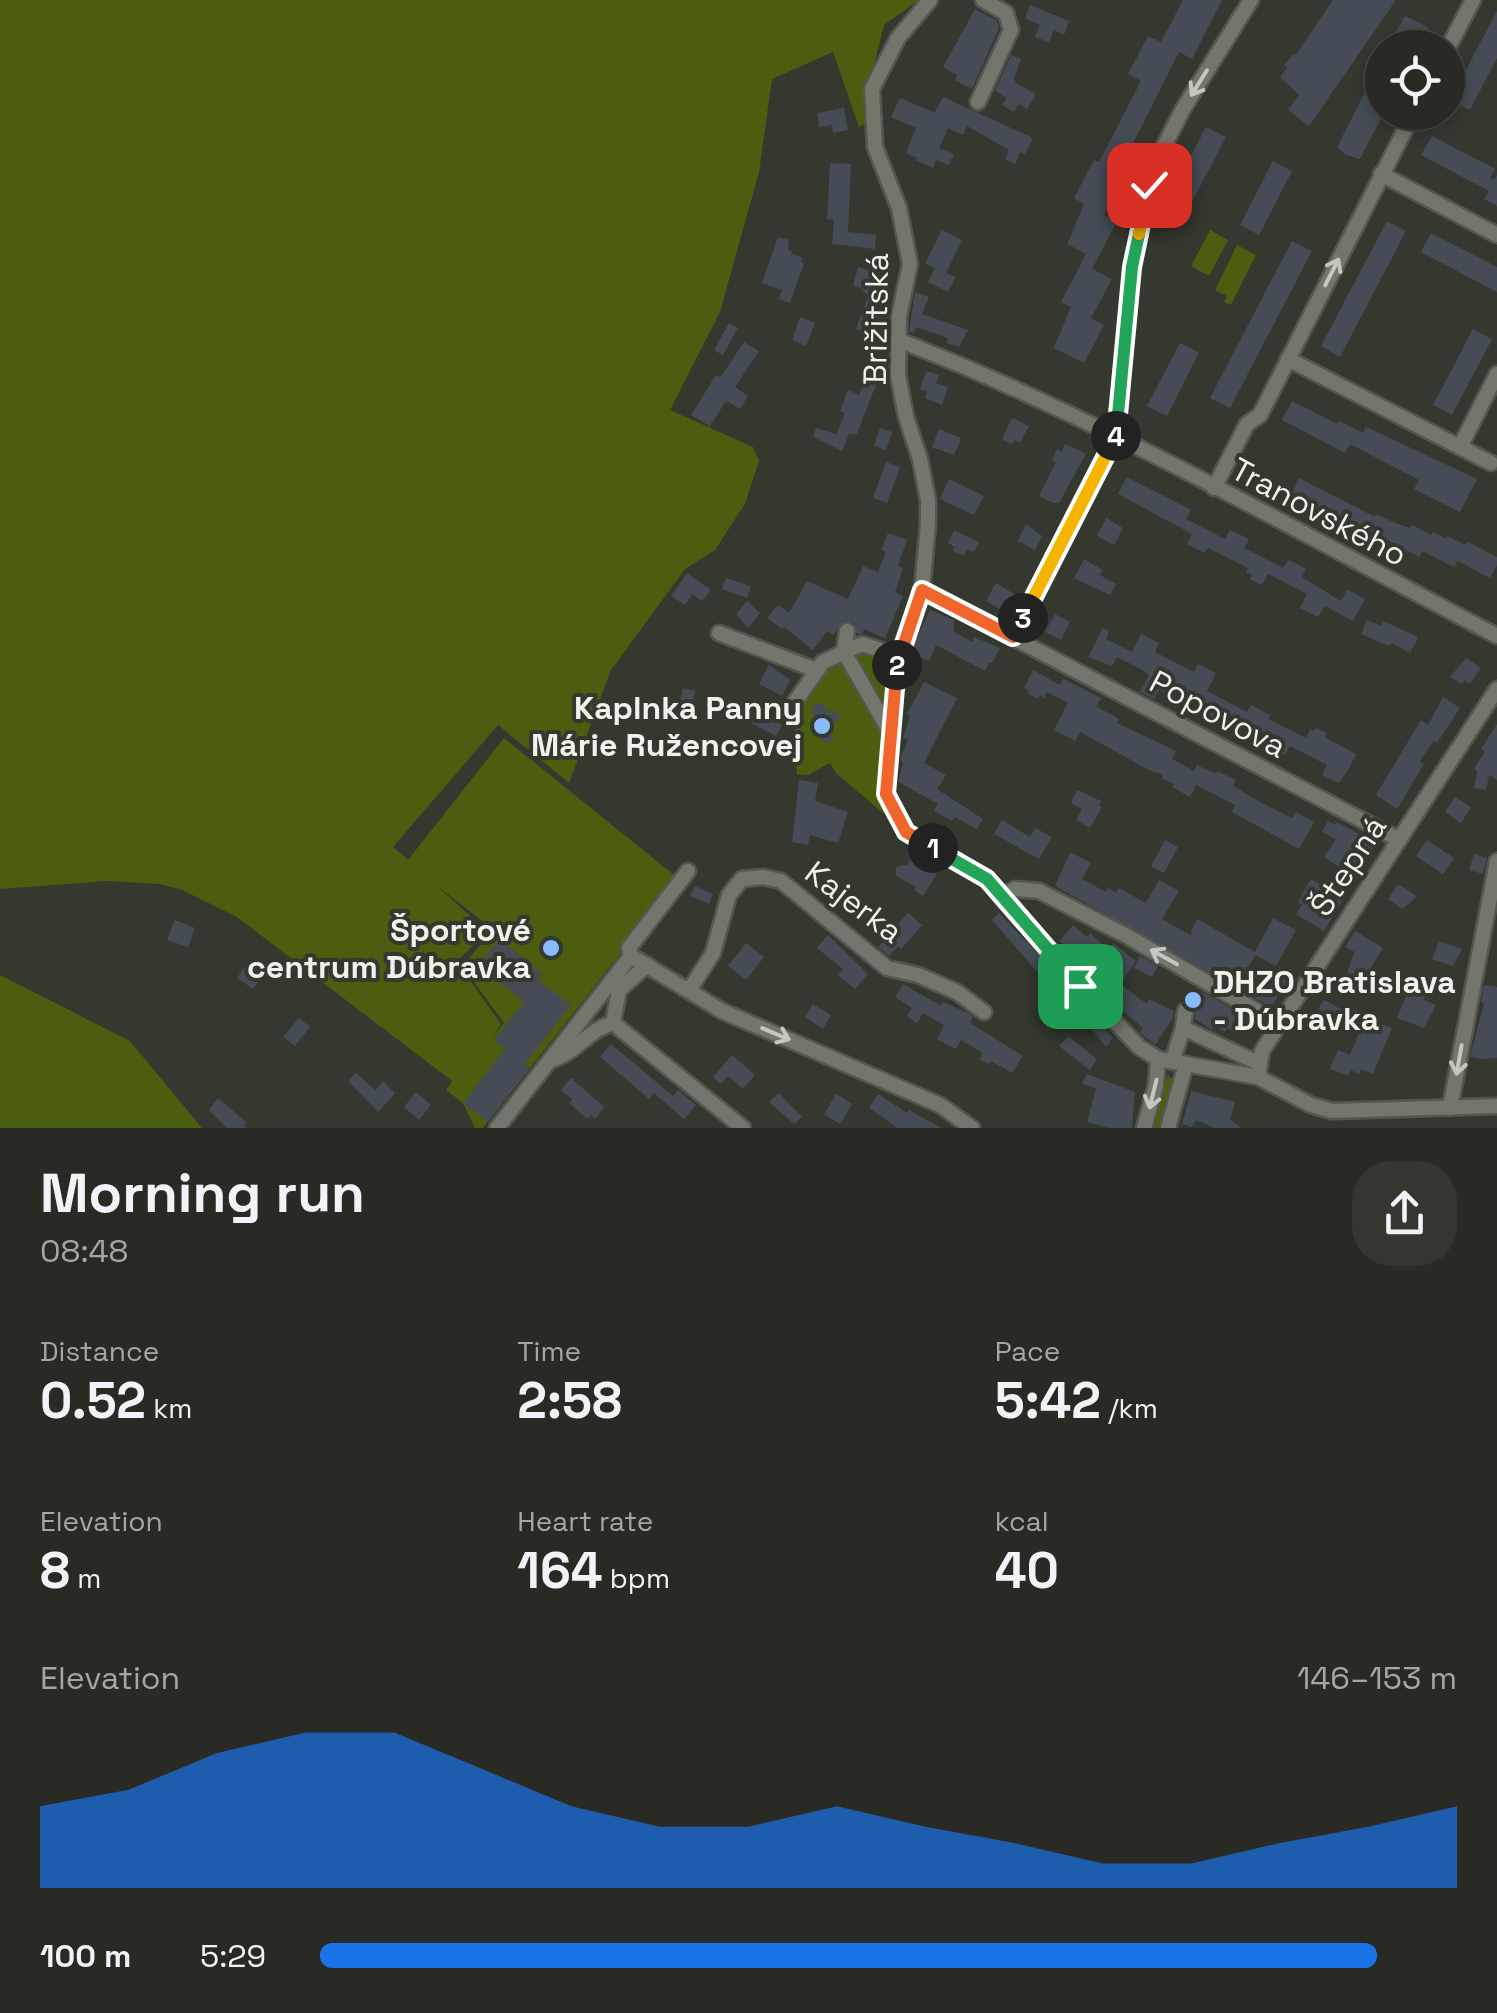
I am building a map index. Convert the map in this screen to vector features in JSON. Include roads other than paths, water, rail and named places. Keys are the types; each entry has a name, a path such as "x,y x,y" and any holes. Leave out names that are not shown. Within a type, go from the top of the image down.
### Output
{"street":[{"name":"Brižitská","path":"930,0 898,38 872,89 875,147 900,208 910,264 898,340 898,374 928,500 922,590 898,656 886,794 906,832 987,879 1139,1047 1172,1062"},
{"path":"978,102 1011,30 1006,13 983,0"},
{"path":"1013,637 1116,437 1132,267 1149,185 1175,123 1251,0"},
{"path":"1457,30 1473,0"},
{"path":"1214,488 1247,424 1260,415 1404,130"},
{"path":"1381,174 1497,234"},
{"name":"Tranovského","path":"898,340 994,377 1116,437 1497,636"},
{"path":"1288,359 1491,463"},
{"path":"1460,448 1497,374"},
{"name":"Popovova","path":"922,590 1398,839"},
{"path":"846,631 844,652 890,733"},
{"path":"719,633 816,670"},
{"path":"788,712 823,662 862,644 898,656"},
{"name":"Štepná","path":"1258,1070 1279,1024 1497,689"},
{"path":"1450,1108 1497,861"},
{"path":"688,871 629,948 631,956 722,1011 940,1105 972,1128"},
{"name":"Kajerka","path":"690,989 713,953 729,895 742,880 763,877 782,881 888,968 918,975 957,992 984,1012"},
{"path":"1002,896 1015,889 1038,891 1127,936 1279,1024"},
{"path":"497,1128 631,956"},
{"path":"613,1023 620,990 648,966"},
{"path":"1168,1128 1172,1062 1185,1011"},
{"path":"550,1060 566,1055 595,1029 613,1023"},
{"path":"613,1023 743,1128"},
{"path":"1183,1028 1311,1105 1332,1111 1497,1106"},
{"path":"1172,1062 1258,1070"},
{"path":"1144,1128 1156,1086 1172,1062"},
{"path":"1359,1111 1369,1128"}],"place":[{"name":"Kaplnka Panny Márie Ružencovej","path":"822,726"},
{"name":"Športové centrum Dúbravka","path":"551,948"},
{"name":"DHZO Bratislava - Dúbravka","path":"1193,1000"}]}
